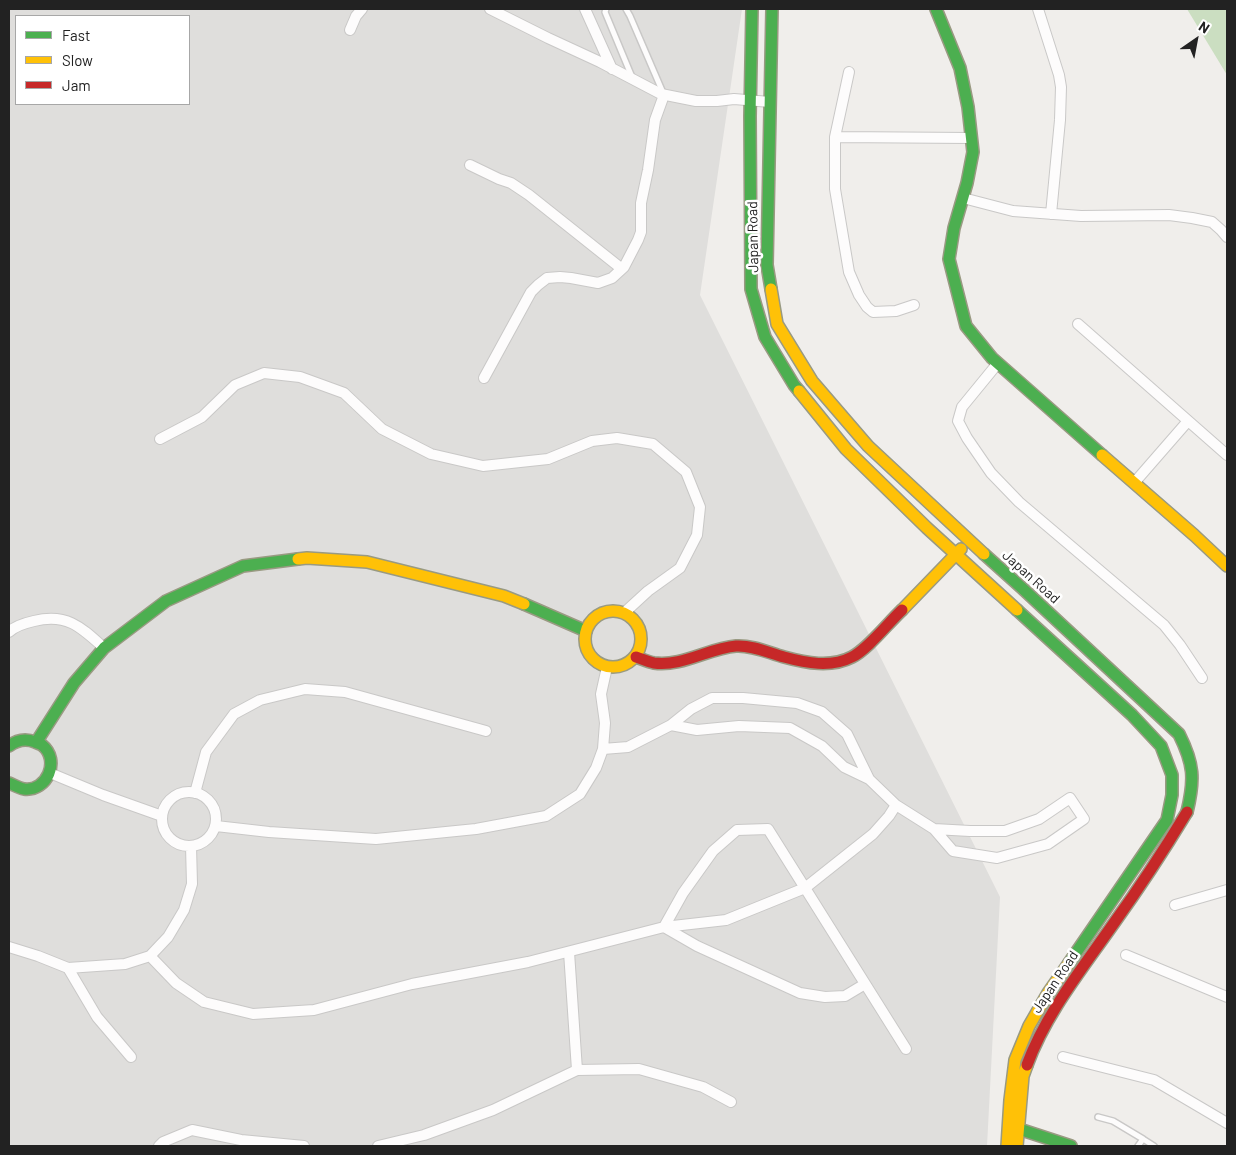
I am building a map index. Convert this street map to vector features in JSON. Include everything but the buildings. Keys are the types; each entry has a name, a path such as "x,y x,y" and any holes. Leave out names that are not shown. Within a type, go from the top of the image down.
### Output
{"main road":[{"name":"Japan Road","path":"752,9 750,289 764,337 794,385 846,449 927,528 1132,715 1161,746 1172,775 1172,795 1168,820 1048,993 1029,1026 1015,1060 1010,1100 1017,1146"},
{"name":"Japan Road","path":"772,9 767,265 777,324 812,382 868,446 1170,725 1178,734 1192,768 1192,788 1187,812 1130,901 1062,996 1042,1030 1023,1076 1013,1128 1007,1146"},
{"path":"936,9 960,68 968,107 973,152 948,259 966,326 992,358 1227,566"},
{"path":"636,657 657,663 680,661 706,652 738,646 761,649 784,657 815,664 831,663 851,658 865,647 969,541"},
{"path":"37,741 74,683 104,648 166,601 243,566 307,558 367,562 504,596 586,631"},
{"path":"615,611 624,613 631,617 641,632 640,649 636,657 623,666 607,667 591,657 585,640 586,631 590,622 605,612 615,611"},
{"path":"9,746 18,740 37,741 47,750 51,757 52,765 50,773 41,786 25,790 16,788 9,783"},
{"path":"1013,1128 1071,1146"}],"street":[{"path":"350,30 356,16 362,9"},
{"path":"490,9 664,95 696,101 734,99 770,102"},
{"path":"586,9 612,69"},
{"path":"1038,9 1061,87 1060,120 1051,214"},
{"path":"849,72 835,137 835,189 849,272 859,295 866,307 872,312 896,311 914,305"},
{"path":"484,378 531,292 538,285 547,278 554,277 598,283 612,278 622,269 641,232 641,203 654,120 664,95"},
{"path":"835,137 971,138"},
{"path":"470,165 511,183 529,195 622,269"},
{"path":"963,198 1013,211 1051,214 1081,216 1169,214 1212,222 1227,237"},
{"path":"1078,324 1227,455"},
{"path":"998,363 962,407 958,421 967,438 991,473 1019,502 1164,625 1202,678"},
{"path":"160,439 202,416 235,385 264,373 300,376 344,393 382,429 431,454 483,466 548,460 592,441 617,438 653,444 686,472 700,507 697,535 680,568 624,613"},
{"path":"1134,483 1188,421"},
{"path":"9,632 26,623 46,618 62,619 82,628 104,648"},
{"path":"216,826 270,832 376,839 476,830 546,816 580,794 596,768 603,749 605,723 601,694 607,667"},
{"path":"195,793 206,752 234,714 260,700 305,689 344,692 486,732"},
{"path":"603,749 628,747 671,725 691,709 712,698 743,698 797,703 822,712 847,734 869,778 896,805 934,830 953,851 998,858 1048,844 1084,819 1070,798 1039,819 1005,831 934,830"},
{"path":"671,725 697,730 739,726 790,728 822,746 844,767 869,778"},
{"path":"50,773 103,795 162,816"},
{"path":"195,793 203,796 210,802 214,809 216,826 207,840 191,846 182,845 173,841 167,834 163,826 162,816 170,800 178,795 195,793"},
{"path":"150,956 176,983 204,1002 253,1014 314,1010 412,984 528,962 664,927 726,920 805,888 873,834 896,805"},
{"path":"664,927 683,893 713,851 738,830 768,829 906,1049"},
{"path":"9,947 68,968 125,964 150,956 168,937 184,910 192,884 191,846"},
{"path":"1175,905 1227,890"},
{"path":"664,927 697,946 800,993 825,997 844,996 865,984"},
{"path":"569,952 577,1070"},
{"path":"1126,955 1227,997"},
{"path":"68,968 97,1017 131,1057"},
{"path":"1063,1057 1154,1080 1227,1123"},
{"path":"378,1146 424,1136 493,1110 577,1070 639,1069 703,1087 731,1102"},
{"path":"159,1146 163,1142 192,1130 241,1140 304,1146"}],"lane":[{"path":"606,9 605,12 633,80"},
{"path":"626,9 664,95"},
{"path":"1098,1117 1112,1121 1154,1146"},
{"path":"1138,1146 1143,1139"}],"shaded area":[{"path":"9,9 742,9 700,295 1000,897 987,1146 9,1146"}],"green space":[{"path":"1187,9 1227,9 1227,75"}],"traffic: fast":[{"path":"752,9 750,116 751,289 765,337 799,391"},
{"path":"771,289 767,265 772,9"},
{"path":"936,9 960,68 968,107 973,152 967,183 954,228 949,259 966,326 992,358 1102,455"},
{"path":"984,554 1179,734 1188,754 1192,772 1187,812"},
{"path":"37,741 74,683 104,648 166,601 243,566 298,559"},
{"path":"524,604 586,631"},
{"path":"1017,610 1132,715 1161,746 1172,775 1172,795 1167,820 1069,963"},
{"path":"9,746 24,740 42,745 48,751 51,766 45,780 39,786 32,789 24,789 9,783"},
{"path":"1011,1128 1071,1146"}],"traffic: slow":[{"path":"771,289 777,324 812,381 868,446 984,554"},
{"path":"799,391 846,449 927,528 1017,610"},
{"path":"1102,455 1227,566"},
{"path":"902,610 961,549"},
{"path":"298,559 367,562 504,596 524,604"},
{"path":"608,611 618,611 633,619 639,628 641,639 639,650 633,659 618,667 608,667 597,662 590,655 585,644 585,634 590,623 597,616 608,611"},
{"path":"1007,1146 1015,1060 1029,1026 1048,993 1069,963"},
{"path":"1017,1146 1023,1076 1027,1065"}],"traffic: jam":[{"path":"636,657 652,663 664,664 685,660 726,647 742,646 801,661 818,663 836,662 858,653 902,610"},
{"path":"1027,1065 1054,1009 1124,909 1187,812"}]}
